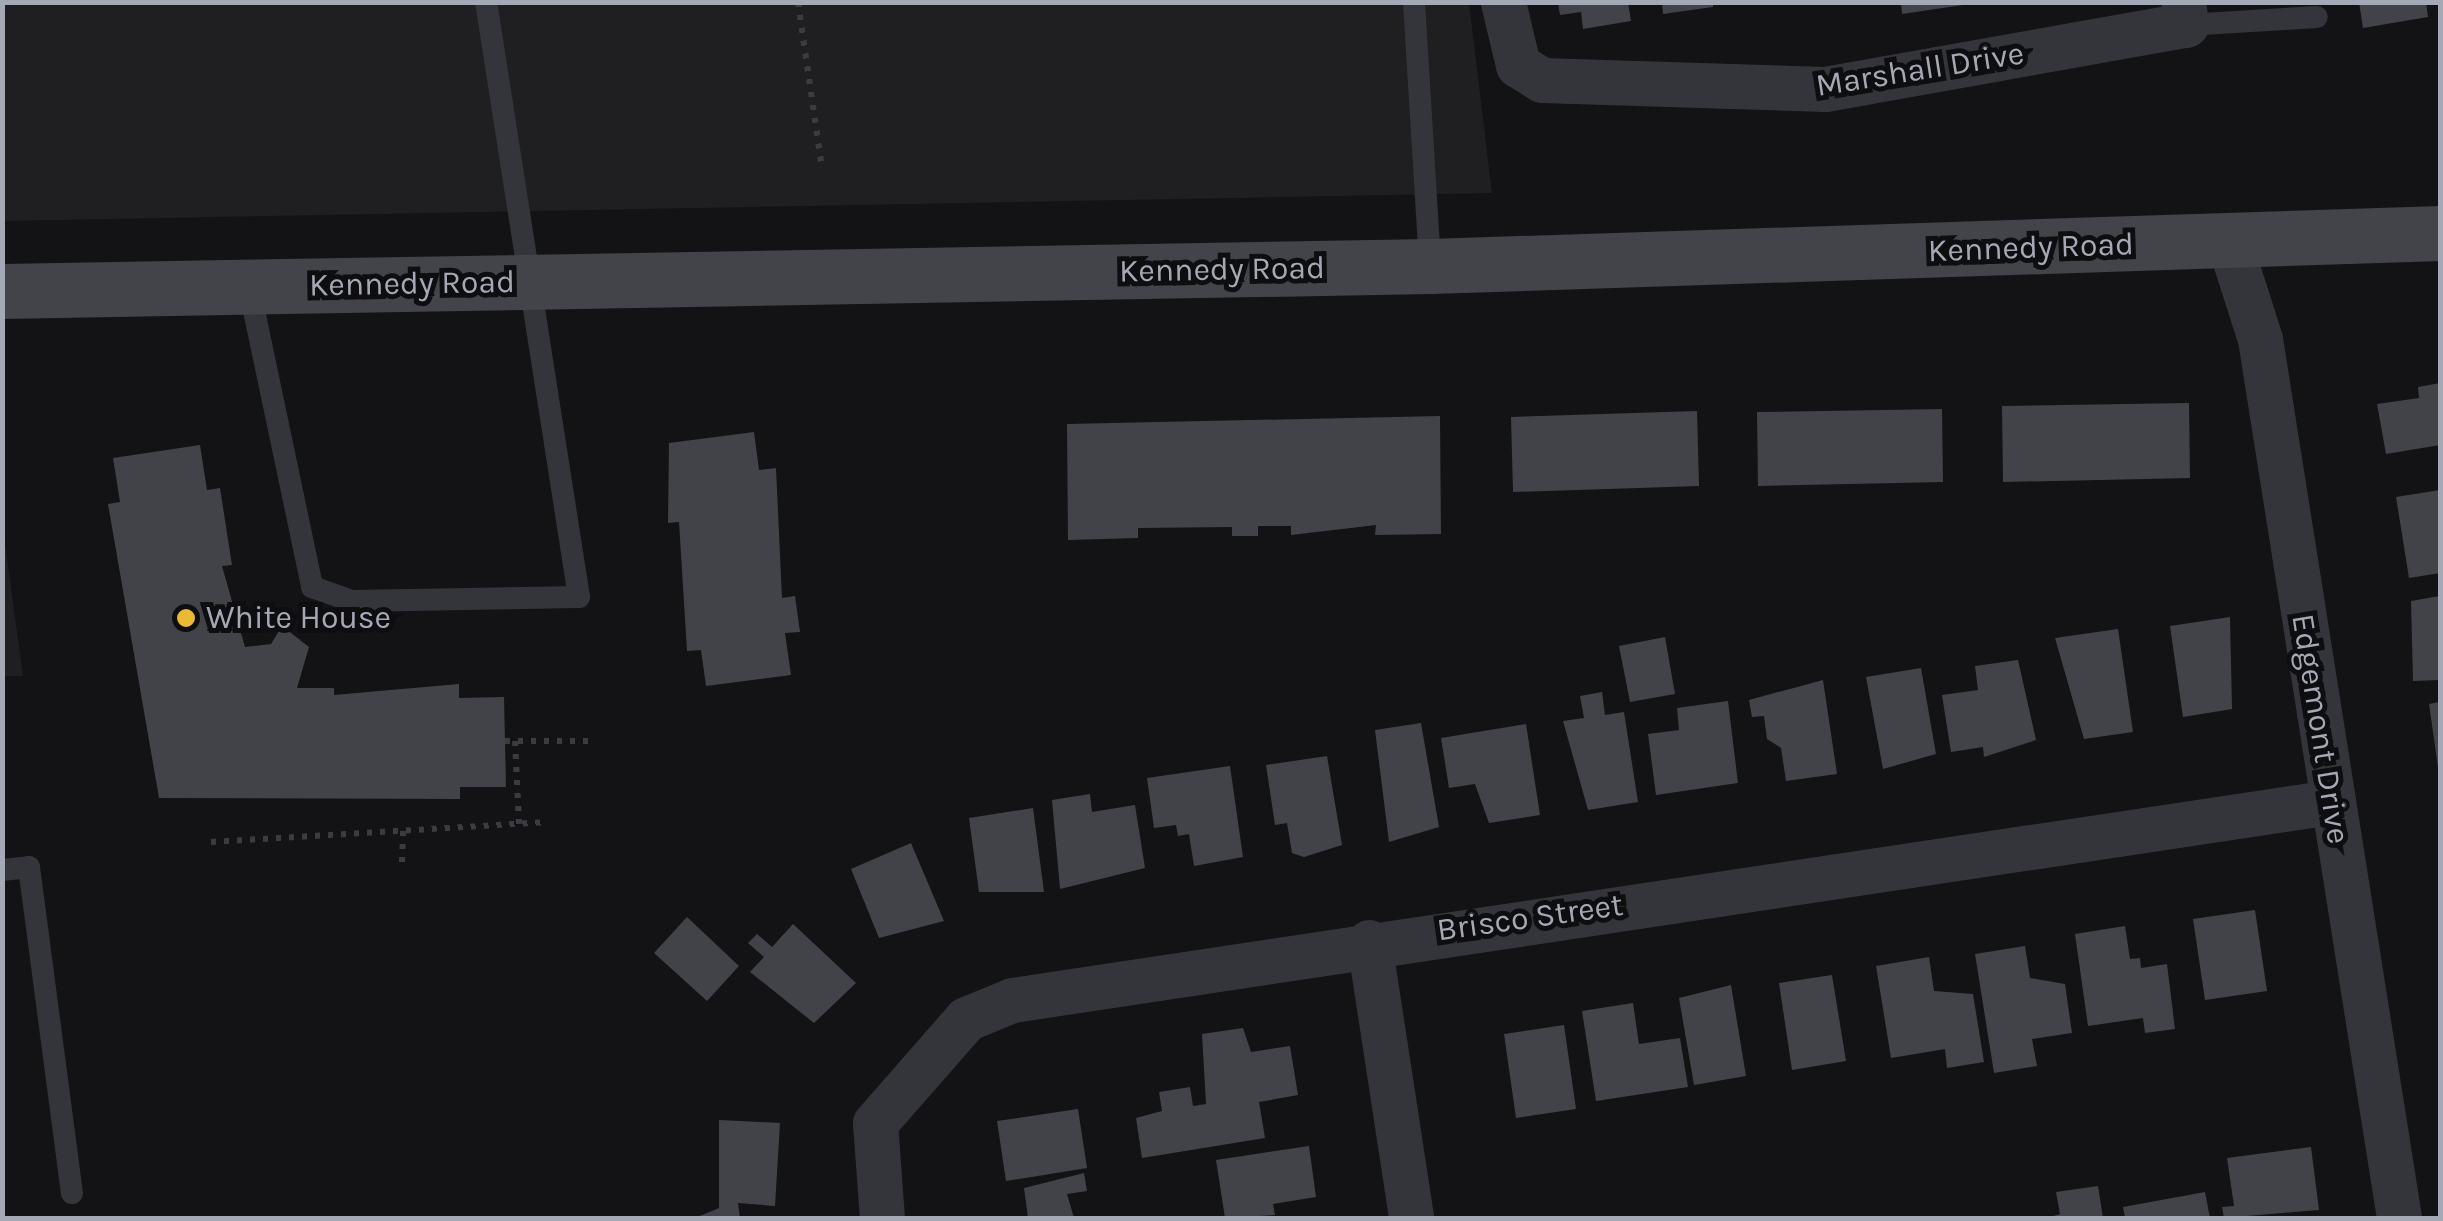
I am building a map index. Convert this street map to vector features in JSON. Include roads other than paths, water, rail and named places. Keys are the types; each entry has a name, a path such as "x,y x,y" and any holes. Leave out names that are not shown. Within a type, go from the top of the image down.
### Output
{"main road":[{"name":"Kennedy Road","path":"2,291 1430,266 2440,234"}],"street":[{"name":"Marshall Drive","path":"1503,2 1518,66 1542,80 1825,89 2184,14"},
{"name":"Edgemont Drive","path":"2229,242 2260,339 2399,1218"},
{"name":"Brisco Street","path":"882,1218 876,1124 966,1019 1012,1000 1369,942 2331,802"},
{"path":"1369,942 1411,1218"}],"lane":[{"path":"249,287 312,588 352,600 578,597 524,282 486,2"},
{"path":"1414,2 1430,266"},
{"path":"2184,14 2317,17"},
{"path":"2,870 29,868 72,1194"}],"place":[{"name":"White House","path":"186,618"}]}
